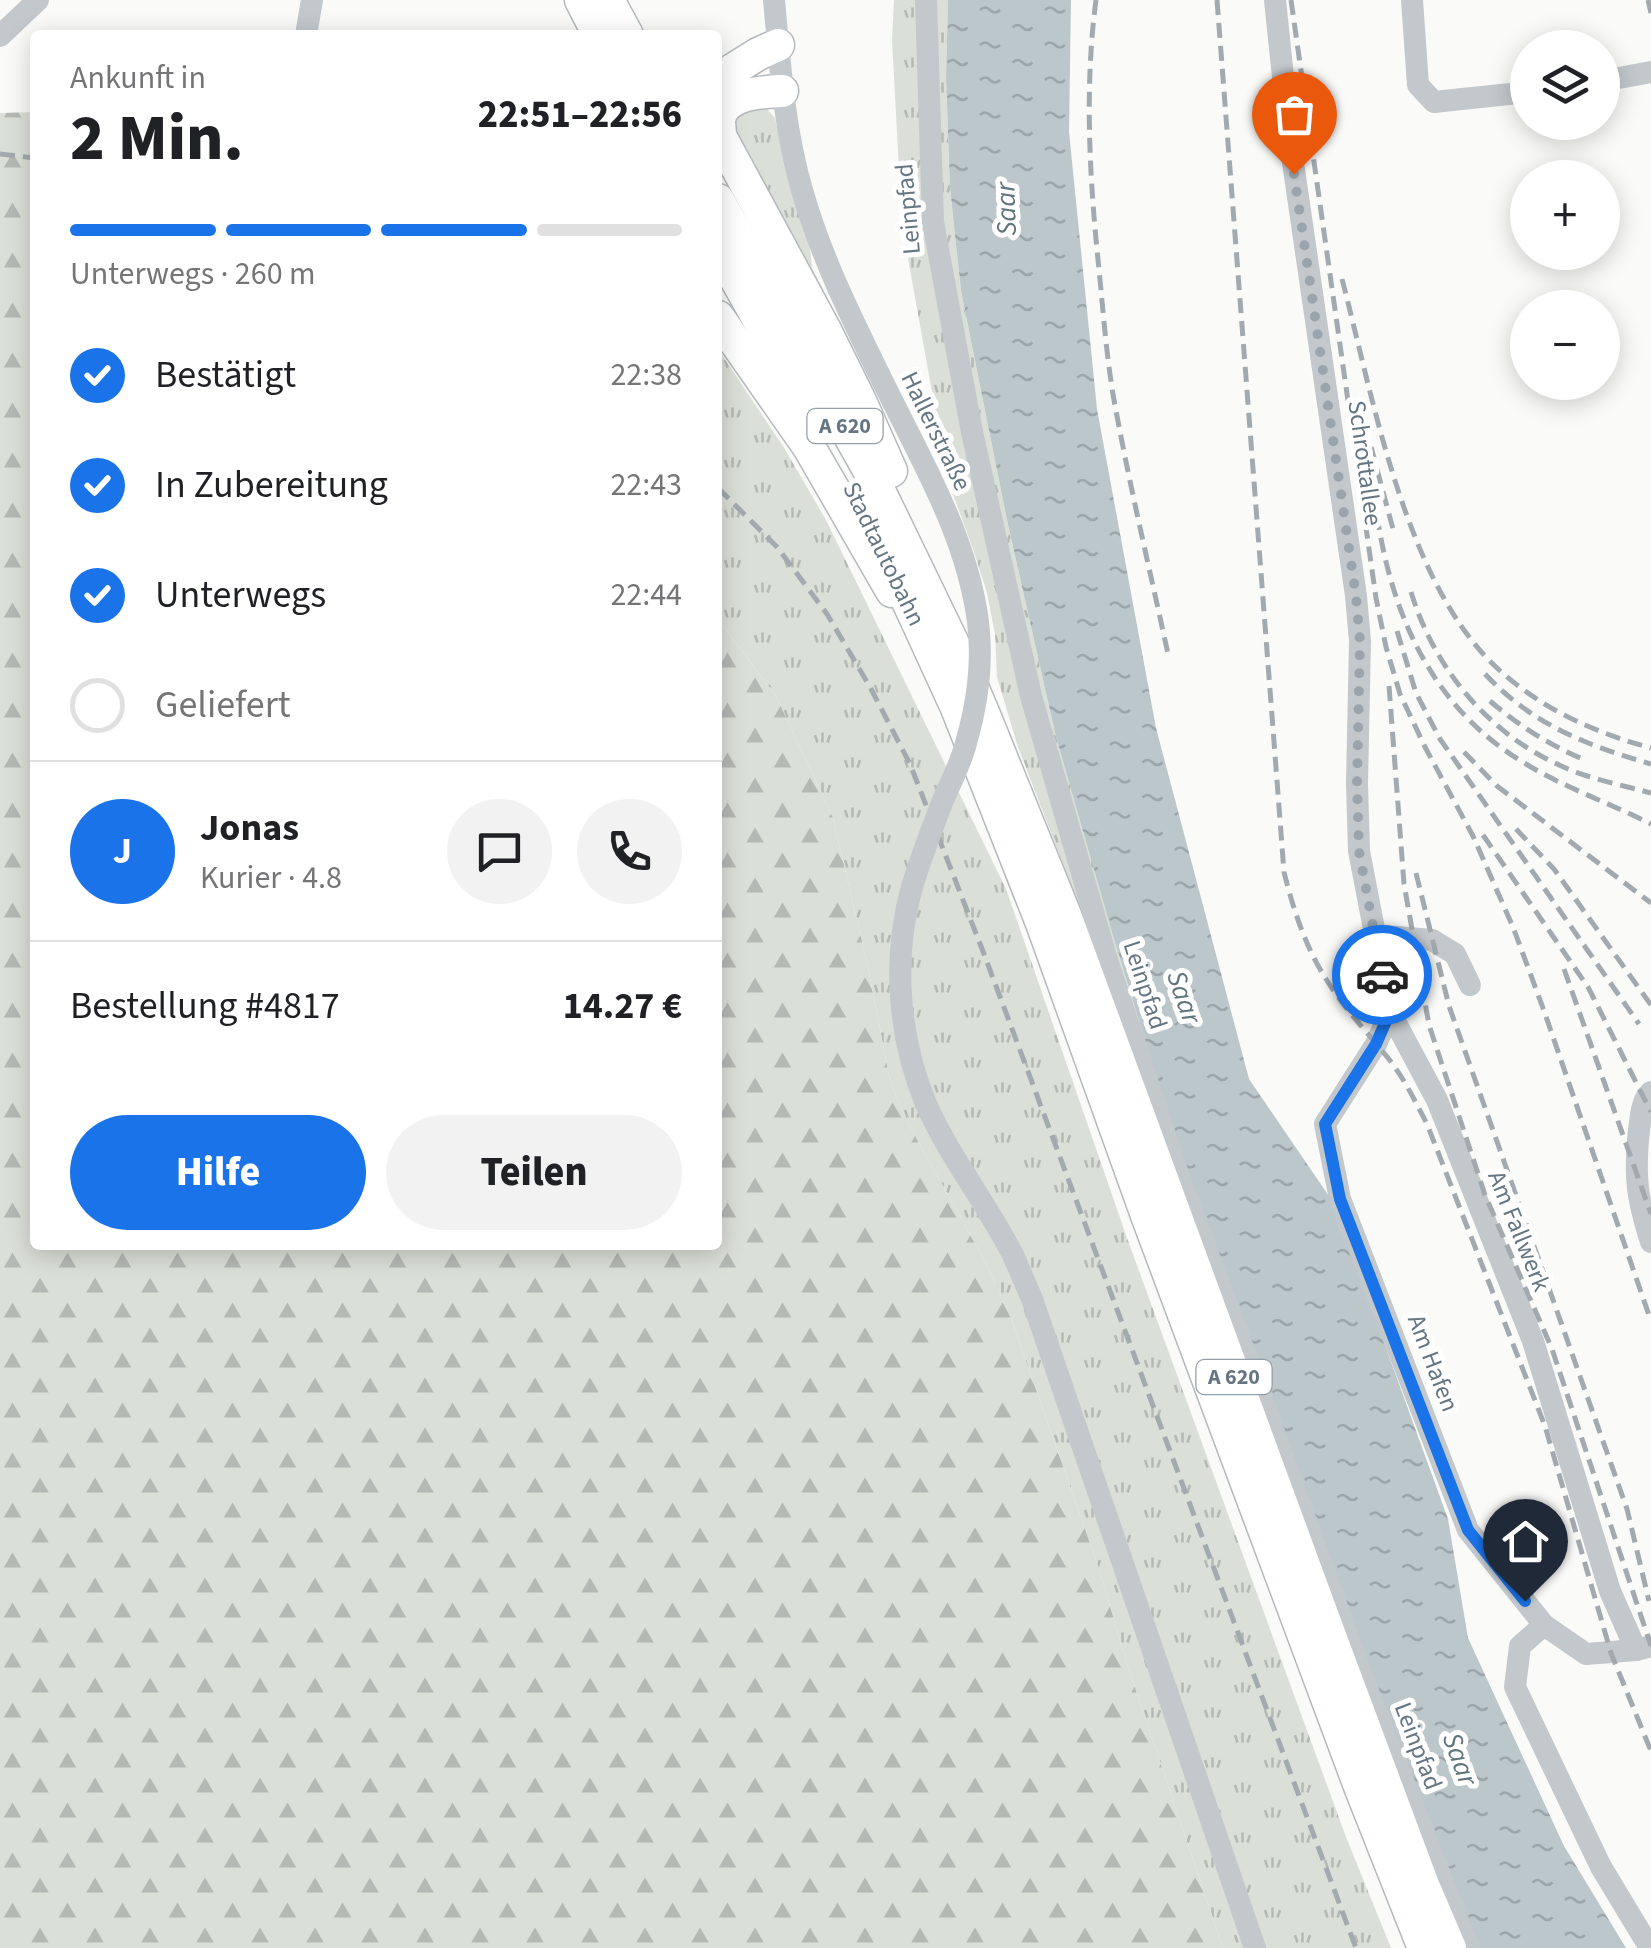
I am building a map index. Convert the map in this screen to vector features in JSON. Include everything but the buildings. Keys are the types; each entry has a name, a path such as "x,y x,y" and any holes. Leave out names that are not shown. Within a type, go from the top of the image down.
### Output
{"highway":[{"path":"581,0 596,30"},
{"path":"608,0 624,30"},
{"path":"722,76 778,46"},
{"path":"722,112 740,97 782,91"},
{"path":"722,140 860,401 922,547 946,656"},
{"name":"A 620","path":"722,207 869,470 1010,810 1064,915 1450,1948"},
{"name":"Stadtautobahn","path":"722,254 946,656 956,708 1010,810"},
{"name":"A 620","path":"722,323 809,447 895,596 946,656"},
{"name":"A 620","path":"1010,810 1042,922 1148,1218 1424,1948"}],"street":[{"path":"0,36 38,0"},
{"path":"307,30 312,0"},
{"name":"Hallerstraße","path":"774,0 790,139 820,244 943,507 968,574 978,623 980,662 966,746 926,843 904,924 900,983 913,1066 934,1118 1013,1255 1032,1299 1254,1948"},
{"name":"Leinpfad","path":"926,0 933,222 1000,568 1031,696 1107,960 1178,1174 1370,1697 1469,1948"},
{"name":"Schrottallee","path":"1275,0 1288,135 1356,596 1360,641 1359,851 1374,936"},
{"path":"1412,0 1418,85 1434,102 1510,94"},
{"path":"1620,78 1651,72"},
{"path":"1374,936 1432,940 1455,954 1470,985"},
{"name":"Am Fallwerk","path":"1374,936 1390,1012 1437,1100 1533,1340 1610,1591 1644,1648"},
{"name":"Am Hafen","path":"1390,1012 1376,1044 1325,1124 1340,1199 1468,1530 1544,1625 1586,1654 1644,1648"},
{"path":"1651,1092 1645,1098 1640,1117 1635,1168 1640,1208 1651,1242"},
{"path":"1544,1625 1520,1646 1515,1688 1600,1867 1650,1948"}],"green space":[{"path":"894,0 948,0 950,188 961,291 1007,520 1055,733 1194,1204 1018,747 997,677 995,634 987,593 948,481 902,225 892,40"},
{"path":"753,106 767,109 775,118 812,268 841,327 734,129 735,118"},
{"path":"30,112 30,1250 722,1250 722,624 776,696 833,818 890,1081 909,1125 988,1267 1012,1321 1099,1569 1223,1948 0,1948 0,113"},
{"path":"722,355 783,446 826,520 1006,889 1127,1238 1346,1837 1391,1948 1223,1948 1099,1569 1012,1321 988,1267 909,1125 890,1081 833,818 776,696 722,624"}],"water":[{"name":"Saar","path":"948,0 1071,0 1069,132 1097,409 1156,728 1249,1079 1333,1202 1448,1519 1468,1638 1564,1846 1626,1948 1476,1948 1417,1799 1171,1125 1055,733 961,291 950,188"}],"railway":[{"path":"1096,0 1090,62 1090,156 1107,354 1168,654"},
{"path":"1217,0 1284,872 1301,928 1319,967 1340,1000 1394,1066 1427,1124 1545,1426 1611,1653 1651,1751"},
{"path":"1291,0 1386,647 1400,694 1473,836 1513,927 1651,1321"},
{"path":"1648,0 1651,13"},
{"path":"0,154 30,157"},
{"path":"1342,279 1396,485 1438,587 1465,631 1496,667 1550,707 1588,726 1651,748"},
{"path":"1371,447 1393,529"},
{"path":"722,492 777,547 827,614 910,764 1356,1948"},
{"path":"1377,515 1384,553 1406,624 1442,688 1466,717 1526,764 1651,824"},
{"path":"1411,592 1422,623 1455,680 1499,727 1553,762 1584,775 1651,793"},
{"path":"1397,631 1416,693 1440,739 1639,1024"},
{"path":"1485,674 1541,720 1604,749 1651,764"},
{"path":"1389,686 1404,884 1429,1025 1485,1195 1552,1349 1651,1646"},
{"path":"1490,701 1534,734 1583,759"},
{"path":"1464,752 1497,786 1651,903"},
{"path":"1516,829 1554,869 1651,1005"},
{"path":"1483,835 1588,987 1651,1112"},
{"path":"1416,873 1449,1006 1627,1509 1649,1601"},
{"path":"1564,969 1651,1214"}],"way so far":[{"path":"1294,174 1356,596 1360,641 1359,851 1382,975"}],"route":[{"path":"1382,975 1390,1012 1376,1044 1325,1124 1340,1199 1468,1530 1525,1601"}]}
